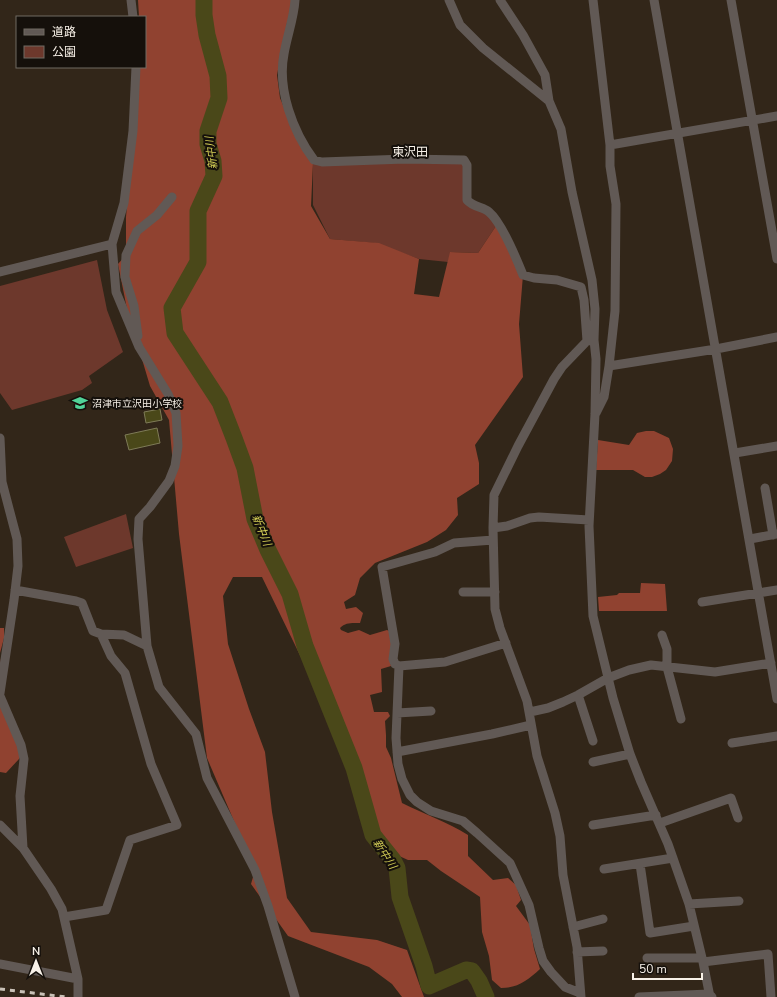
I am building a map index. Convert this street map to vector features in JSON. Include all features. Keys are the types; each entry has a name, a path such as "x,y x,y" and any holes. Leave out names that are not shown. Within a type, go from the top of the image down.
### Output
{"street":[{"path":"130,0 134,16"},
{"path":"295,0 284,56 283,80 285,99 294,124 308,152 314,160 322,162 404,159 464,160 467,165 467,200 488,212 494,218 511,247 524,275 527,277 557,280 581,287 596,359 595,414 589,520 593,616 613,698 630,754 658,819 690,904 710,996 639,997"},
{"path":"449,0 460,25 483,48 549,101"},
{"path":"500,0 545,75 549,101 561,129 572,192 592,280 595,309 591,340 562,367 554,379 494,495 493,528 495,609 530,712 537,756 555,813 560,836 563,875 577,952 581,995"},
{"path":"593,0 610,145 610,166 616,204 615,311 604,397 595,414"},
{"path":"654,0 735,453 777,699"},
{"path":"731,0 777,259"},
{"path":"136,68 133,131 125,196 112,244 116,292 139,347 168,394 176,413 178,446 175,466 169,481 139,519 138,539 147,646 158,687 196,734 207,778 255,870 268,906 295,997"},
{"path":"610,145 777,116"},
{"path":"139,347 134,306 125,277 126,255 137,231 157,215 172,197"},
{"path":"0,272 112,244"},
{"path":"609,366 716,349 777,337"},
{"path":"0,438 2,482 15,526 18,566 0,695 21,745 24,759 20,796 24,848"},
{"path":"735,453 777,446"},
{"path":"750,539 775,534 765,488"},
{"path":"493,528 507,526 530,518 539,517 589,520"},
{"path":"494,540 454,543 434,552 382,567 395,644 393,659 395,664 399,666 445,662 506,643"},
{"path":"15,590 82,603 93,631 101,634 124,635 147,646"},
{"path":"702,602 777,590"},
{"path":"463,592 495,592"},
{"path":"64,916 106,910 130,840 177,825 151,764 125,673 111,656 101,634"},
{"path":"662,635 667,649 666,667 681,719"},
{"path":"530,712 548,708 578,695 608,678 629,670 652,665 715,672 771,663"},
{"path":"399,666 397,713 398,764 402,779 410,795 431,810 463,821 510,863 529,904 539,948 544,961 564,987 581,995"},
{"path":"578,695 593,741"},
{"path":"397,713 431,711"},
{"path":"397,752 532,725"},
{"path":"732,743 777,736"},
{"path":"593,762 630,754"},
{"path":"594,825 658,819 731,798 738,818"},
{"path":"0,825 24,848 51,889 62,909 78,979 78,997"},
{"path":"604,869 673,858"},
{"path":"640,864 650,933 694,926"},
{"path":"690,904 739,901"},
{"path":"573,927 603,920"},
{"path":"577,952 603,951"},
{"path":"647,958 703,960 768,954 771,997"},
{"path":"0,964 78,979"}],"green space":[{"path":"464,160 470,199 498,223 478,253 451,252 448,262 419,259 375,243 330,239 313,205 313,163"},
{"path":"97,260 107,310 123,352 89,376 92,383 82,390 12,410 0,393 0,286"},
{"path":"126,514 133,548 76,567 64,537"}],"shaded area":[{"path":"138,0 295,0 287,23 277,75 280,98 297,138 313,163 311,206 330,239 379,243 419,259 414,294 439,297 450,252 478,253 498,223 523,275 519,324 523,377 475,445 479,463 479,484 457,498 458,515 446,530 427,542 375,563 360,578 355,595 344,602 346,609 356,607 363,613 360,623 347,624 340,628 348,633 359,630 370,635 387,630 395,634 390,658 391,666 381,669 382,692 370,695 374,712 388,712 390,716 385,721 386,747 391,758 402,803 444,822 468,835 468,856 493,880 508,878 516,885 521,900 516,906 530,925 534,949 540,969 527,980 513,987 501,988 492,980 489,956 482,932 480,897 427,860 408,860 386,850 372,839 361,813 329,715 262,577 233,577 223,596 228,644 249,709 265,752 272,812 287,898 311,932 377,940 407,950 424,997 402,997 392,984 369,967 288,936 251,884 255,870 207,758 179,534 169,420 150,386 127,309 118,264 126,255 126,217 139,68 146,68 146,16 139,16"},
{"path":"160,409 162,420 146,423 144,412"},
{"path":"157,428 160,443 129,450 125,435"},
{"path":"654,431 669,438 673,449 672,461 666,470 652,477 645,477 633,470 596,470 598,440 629,445 637,433"},
{"path":"641,583 665,584 667,611 599,611 598,597 617,595 619,593 640,593"},
{"path":"0,628 4,628 4,638 0,653"},
{"path":"0,658 2,678 1,698 20,742 19,759 6,773 0,772"}],"waterway":[{"name":"新中川","path":"204,0 204,15 207,35 218,76 219,98 208,131 208,144 213,161 214,176 198,211 198,262 172,308 175,333 220,402 245,468 255,519 268,550 290,594 305,646 354,768 373,835 393,860 397,868 400,897 424,966 429,986 466,970 472,971 479,981 486,997"}],"railway":[{"path":"0,989 66,997"}],"place":[{"name":"沼津市立沢田小学校","path":"80,403"}],"district":[{"name":"東沢田","path":"410,152"}]}
